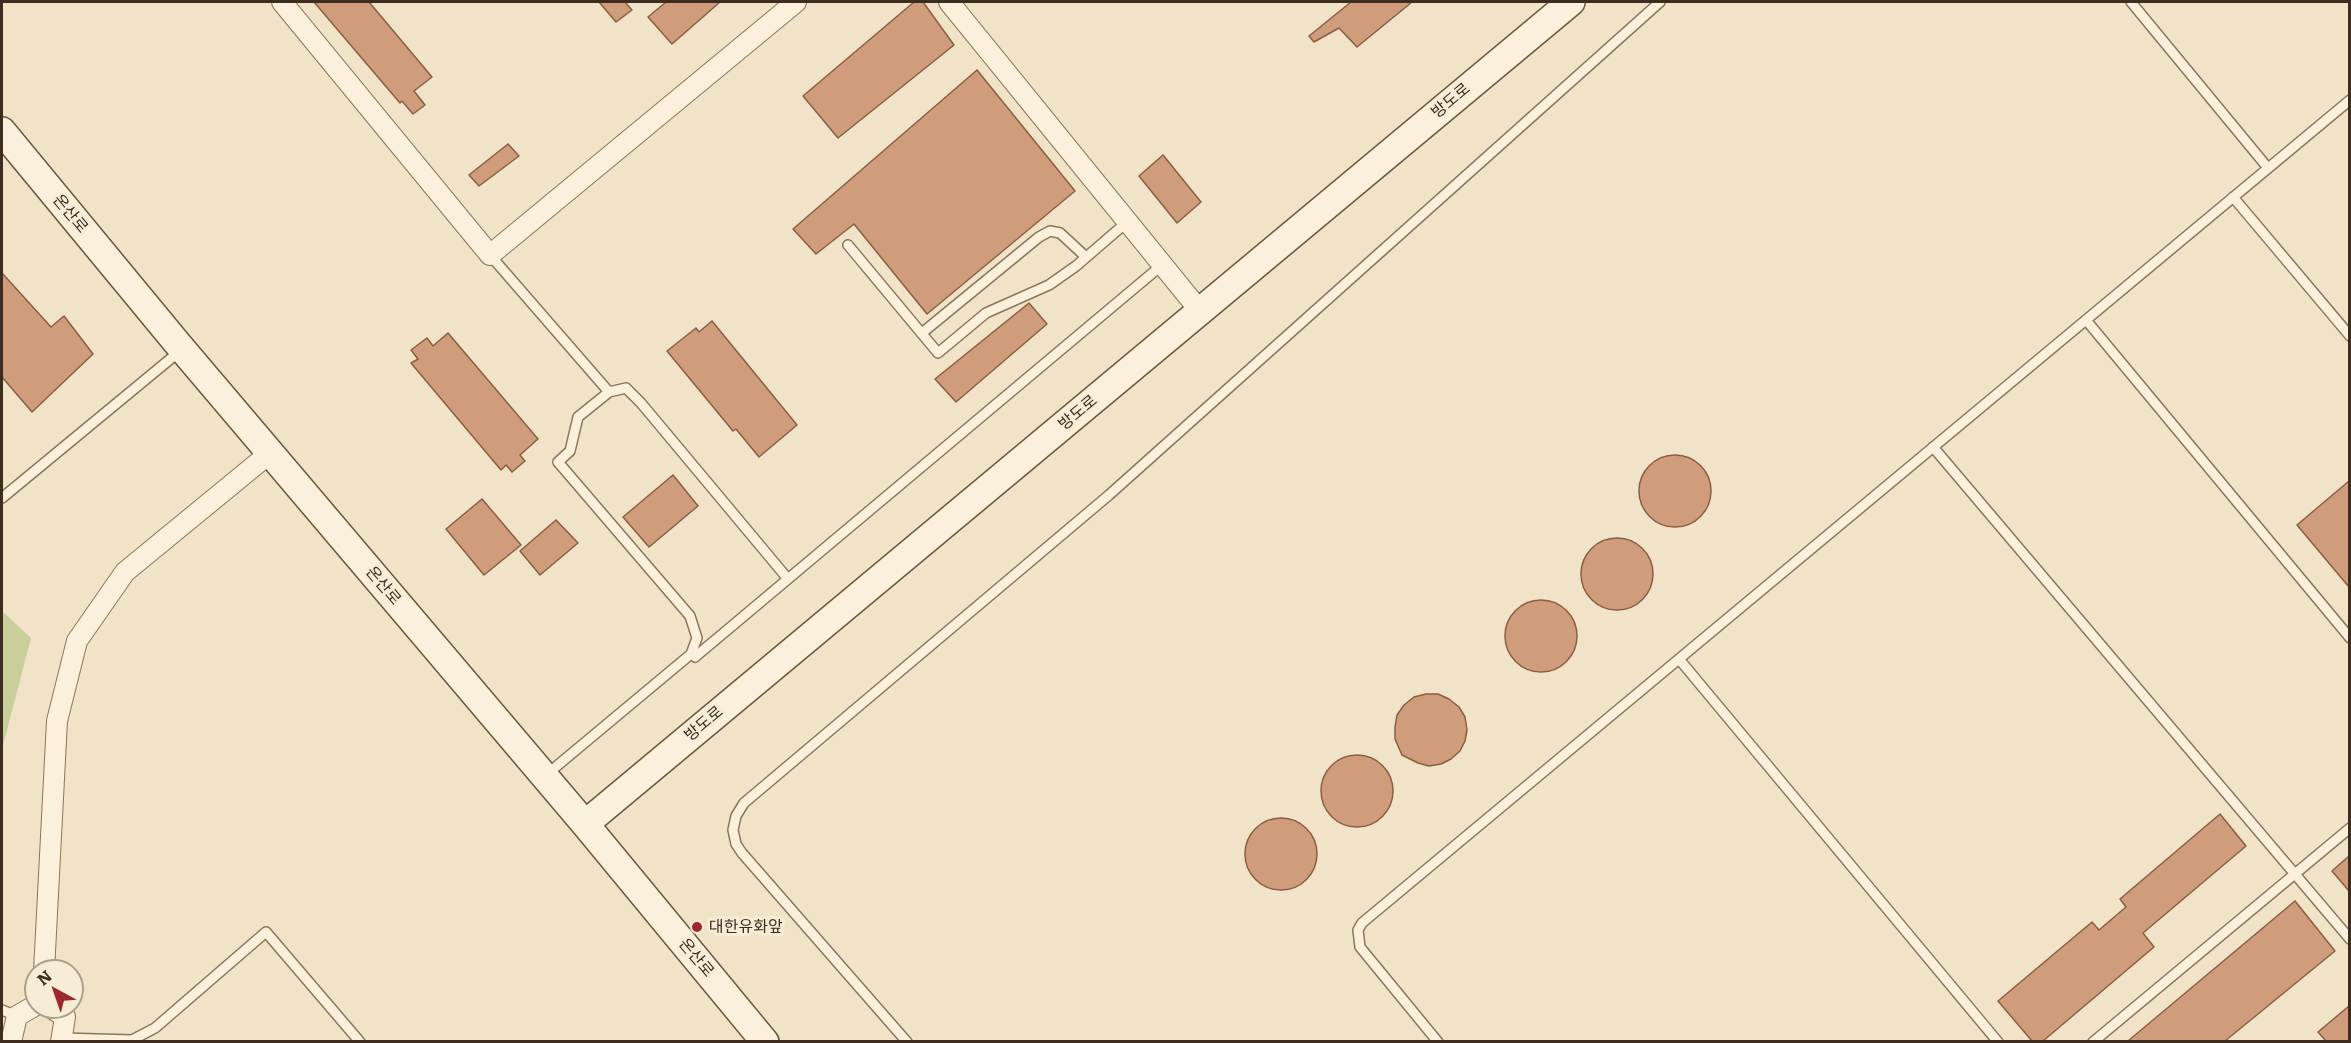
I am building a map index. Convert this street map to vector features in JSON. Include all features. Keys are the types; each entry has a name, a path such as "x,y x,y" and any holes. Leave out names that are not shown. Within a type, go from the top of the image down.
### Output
{"street":[{"path":"282,2 490,255 796,2"},
{"path":"949,2 1200,311"},
{"name":"방도로","path":"585,824 1570,2"},
{"name":"온산로","path":"2,131 182,349 585,824 765,1041"},
{"path":"45,959 57,721 78,641 125,572 270,453"},
{"path":"10,1041 9,1013 24,1009"},
{"path":"61,1040 65,1019"}],"lane":[{"path":"907,1041 742,853 736,844 733,830 736,816 744,803 1109,495 1660,2"},
{"path":"2132,2 2268,168"},
{"path":"1438,1041 1360,947 1358,930 1362,923 2349,100"},
{"path":"2233,197 2349,336"},
{"path":"848,245 938,353 986,313 1049,285 1127,222"},
{"path":"922,333 1039,237 1050,231 1060,233 1086,256"},
{"path":"490,255 609,392"},
{"path":"691,654 695,657 1162,265"},
{"path":"2086,320 2349,638"},
{"path":"2,498 182,349"},
{"path":"544,777 691,654 697,638 690,616 558,462 570,452 578,417 609,392 626,388 788,579"},
{"path":"1933,447 2349,939"},
{"path":"1678,659 1998,1041"},
{"path":"2093,1041 2349,828"},
{"path":"61,1040 145,1038 266,932 360,1041"}],"green space":[{"path":"2,611 31,638 2,749"}],"building":[{"path":"314,2 369,2 432,77 414,91 425,105 413,114 402,101 400,103"},
{"path":"599,2 625,2 632,10 616,22"},
{"path":"666,2 720,2 672,44 648,17"},
{"path":"914,2 923,2 954,45 838,138 803,96"},
{"path":"1351,2 1412,2 1357,47 1339,28 1314,42 1309,36"},
{"path":"977,70 1075,191 927,314 854,224 816,254 793,229"},
{"path":"508,144 519,156 479,186 469,175"},
{"path":"1163,155 1201,202 1177,223 1139,176"},
{"path":"2,273 51,327 64,316 93,354 32,412 2,377"},
{"path":"1029,303 1047,324 956,402 935,379"},
{"path":"712,321 797,425 759,457 736,429 733,431 667,351 696,328 699,332"},
{"path":"448,333 538,439 520,455 525,461 512,472 506,465 501,470 411,363 418,359 411,350 427,338 433,346"},
{"path":"1675,455 1695,461 1705,471 1711,491 1705,511 1695,521 1675,527 1655,521 1645,511 1639,491 1645,471 1655,461"},
{"path":"673,475 698,506 649,547 623,517"},
{"path":"2349,481 2349,587 2297,525"},
{"path":"482,499 521,545 484,575 446,529"},
{"path":"556,520 578,543 540,575 520,551"},
{"path":"1617,538 1637,544 1647,554 1653,574 1647,594 1637,604 1617,610 1597,604 1587,594 1581,574 1587,554 1597,544"},
{"path":"1541,600 1561,606 1571,616 1577,636 1571,656 1561,666 1541,672 1521,666 1511,656 1505,636 1511,616 1521,606"},
{"path":"1438,694 1459,707 1465,717 1467,730 1460,751 1441,764 1429,766 1402,755 1395,739 1397,715 1414,697"},
{"path":"1357,755 1377,761 1387,771 1393,791 1387,811 1377,821 1357,827 1337,821 1327,811 1321,791 1327,771 1337,761"},
{"path":"2220,814 2246,846 2143,933 2154,947 2043,1041 2032,1041 1998,1001 2092,922 2099,930 2126,907 2120,899"},
{"path":"1281,818 1301,824 1311,834 1317,854 1311,874 1301,884 1281,890 1261,884 1251,874 1245,854 1251,834 1261,824"},
{"path":"2349,856 2349,891 2332,871"},
{"path":"2295,901 2335,951 2225,1041 2128,1041"},
{"path":"2349,1006 2349,1041 2326,1041 2318,1032"}],"place":[{"name":"대한유화앞","path":"697,927"}]}
